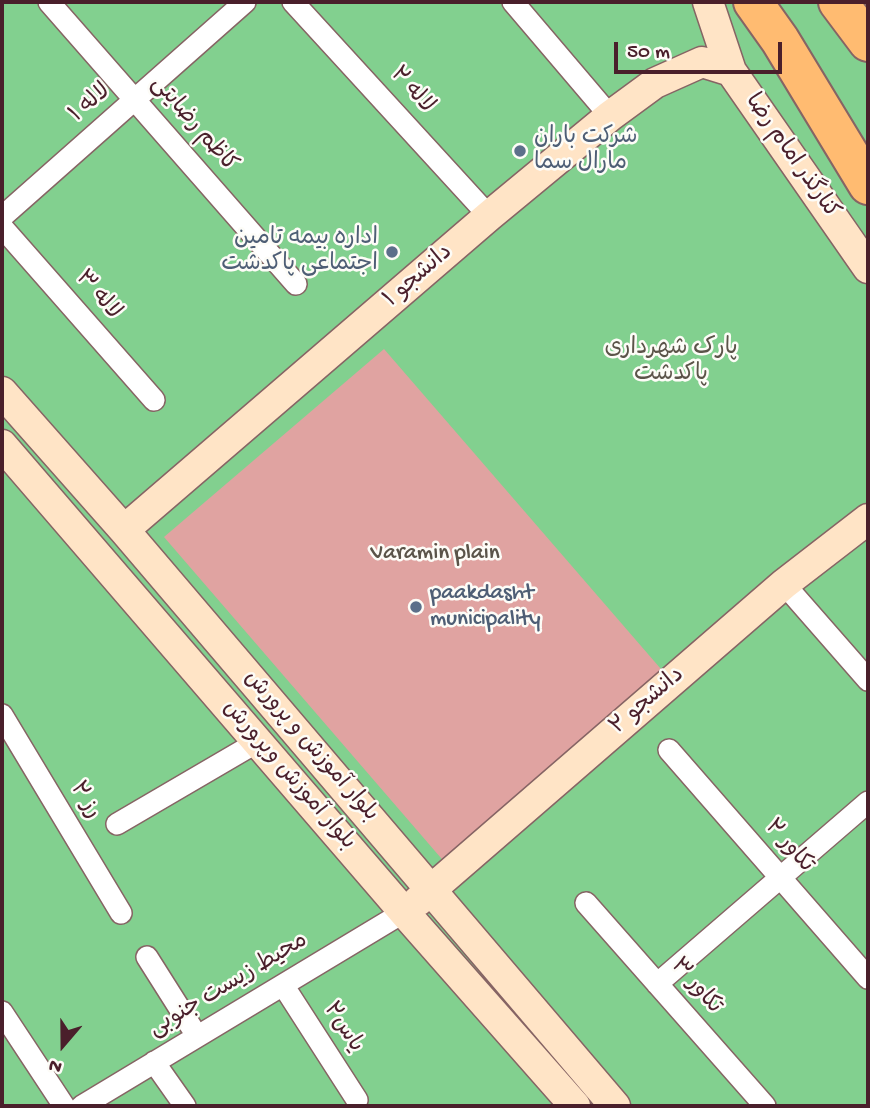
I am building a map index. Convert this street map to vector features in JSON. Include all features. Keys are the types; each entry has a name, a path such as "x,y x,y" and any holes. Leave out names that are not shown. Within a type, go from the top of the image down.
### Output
{"highway":[{"path":"753,2 780,40 868,185"},
{"path":"838,2 868,43"}],"street":[{"name":"کاظم رضایتی","path":"49,2 137,99 296,284"},
{"name":"لاله ۱","path":"2,217 245,2"},
{"name":"لاله ۲","path":"293,2 489,216"},
{"path":"513,2 610,116"},
{"name":"کنارگذر امام رضا","path":"708,2 731,71 868,268"},
{"name":"دانشجو ۱","path":"124,530 489,216 610,116 655,83 702,62 731,71"},
{"name":"لاله ۳","path":"2,227 154,400"},
{"name":"بلوار آموزش و پرورش","path":"2,392 124,530 615,1106"},
{"name":"بلوار آموزش وپرورش","path":"4,451 575,1106"},
{"name":"دانشجو ۲","path":"404,912 784,584 868,519"},
{"path":"784,584 868,680"},
{"name":"رز ۲","path":"2,715 121,914"},
{"path":"117,824 259,741"},
{"name":"تکاور ۲","path":"669,750 868,978"},
{"path":"657,984 868,802"},
{"name":"تکاور ۳","path":"586,903 765,1106"},
{"name":"محیط زیست جنوبی","path":"82,1106 404,912"},
{"path":"147,957 197,1036"},
{"name":"یاس۲","path":"283,985 357,1100"},
{"path":"2,1012 64,1106"},
{"path":"154,1062 185,1106"}],"green space":[{"name":"Varamin plain","path":"2,2 868,2 868,1106 2,1106"}],"building":[{"name":"paakdasht municipality","path":"384,349 667,676 447,865 164,537"}],"place":[{"name":"شرکت باران مارال سما","path":"520,151"},
{"name":"اداره بیمه تامین اجتماعی پاکدشت","path":"392,252"},
{"name":"paakdasht municipality","path":"416,607"}],"park label":[{"name":"پارک شهرداری پاکدشت","path":"671,362"}]}
